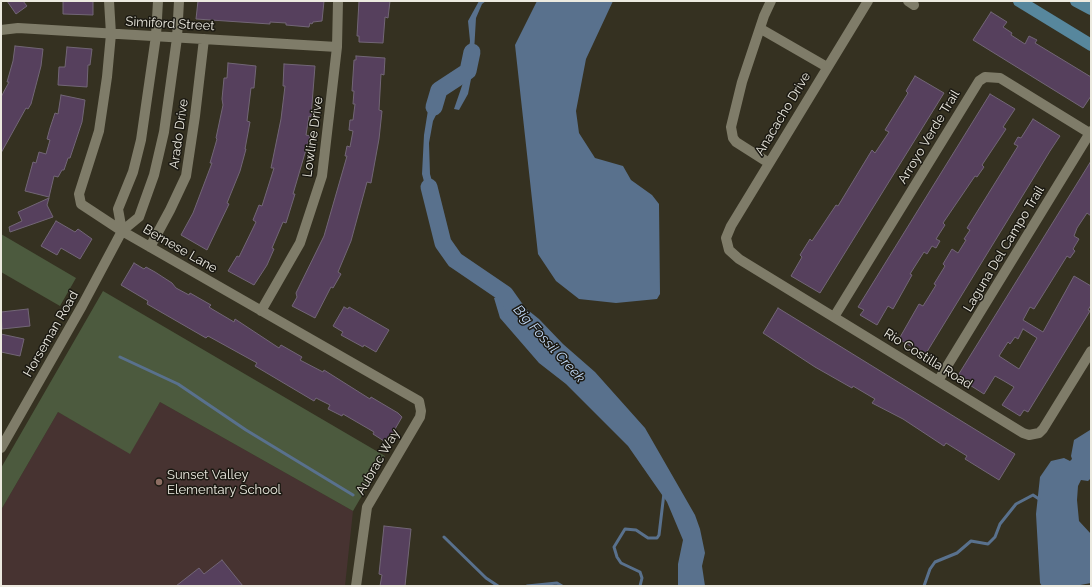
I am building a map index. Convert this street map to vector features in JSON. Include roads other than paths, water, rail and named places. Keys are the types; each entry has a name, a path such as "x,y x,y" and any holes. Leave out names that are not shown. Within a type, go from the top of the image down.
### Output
{"main road":[{"path":"1019,1 1091,46"},
{"path":"1076,1 1091,9"}],"street":[{"name":"Bernese Lane","path":"109,1 111,34 108,77 99,131 79,194 81,204 84,208 419,401"},
{"path":"122,231 118,210 133,172 141,140 156,36 158,1"},
{"name":"Horseman Road","path":"1,448 82,306 122,231 139,217 154,175 164,132 177,38 179,1"},
{"name":"Lowline Drive","path":"261,311 300,243 322,176 337,47 338,1"},
{"path":"769,163 736,142 731,127 742,82 761,29 764,16 771,1"},
{"name":"Anacacho Drive","path":"726,244 731,226 868,1"},
{"name":"Simiford Street","path":"1,30 18,28 337,47"},
{"path":"761,29 827,67"},
{"name":"Arado Drive","path":"150,247 186,176 204,39"},
{"name":"Arroyo Verde Trail","path":"834,317 979,81 985,77 1000,78 1091,133"},
{"name":"Laguna Del Campo Trail","path":"938,381 1091,133"},
{"name":"Rio Costilla Road","path":"726,244 729,250 739,259 1023,433 1035,435 1043,429 1091,351"},
{"name":"Aubrac Way","path":"356,586 367,507 420,417 421,411 419,401"}],"water":[{"path":"479,1 486,1 482,4 476,18 473,69 468,94 459,110 454,109 465,77 470,41 468,21"},
{"path":"537,1 613,1 586,59 576,111 579,133 595,158 623,166 631,180 652,195 659,204 660,294 657,299 616,303 579,299 556,281 538,254 515,45"},
{"path":"444,83 442,103 433,121 429,143 430,174 437,199 435,210 431,208 422,174 424,135 428,110 436,87"},
{"path":"499,296 519,303 539,319 563,344 595,372 645,428 695,515 700,529 705,553 702,566 705,586 678,586 678,564 683,540 667,502 628,446 566,384 539,363 500,318 494,298"},
{"path":"1091,426 1091,478 1088,481 1081,480 1078,486 1077,500 1079,521 1091,534 1091,583 1075,586 1042,586 1040,583 1036,514 1040,477 1051,461 1064,458 1070,461 1072,459 1071,456 1074,440 1090,430"}],"waterway":[{"name":"Big Fossil Creek","path":"434,107 439,90 468,71 472,52"},
{"name":"Big Fossil Creek","path":"429,187 443,243 455,260 505,294 522,318"},
{"path":"120,357 178,384 246,430 353,495"},
{"path":"640,586 642,578 640,572 621,563 617,557 614,547 625,529 636,530 648,538 657,538 659,535 664,493"},
{"path":"924,586 930,569 935,562 957,553 971,541 988,544 995,537 1000,524 1016,504 1033,495 1039,499"},
{"path":"444,537 486,578 498,586"},
{"path":"527,586 557,583 562,586"}],"place":[{"name":"Sunset Valley Elementary School","path":"159,482"}]}
